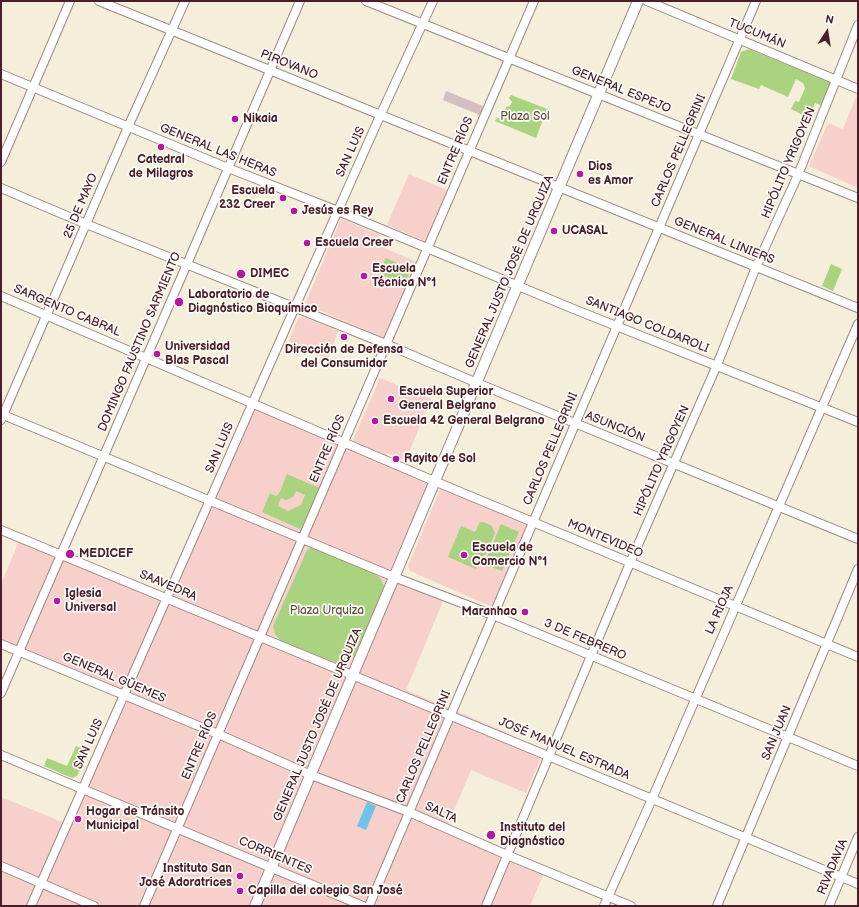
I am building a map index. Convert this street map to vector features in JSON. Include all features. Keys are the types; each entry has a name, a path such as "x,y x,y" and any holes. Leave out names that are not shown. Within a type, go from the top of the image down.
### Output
{"street":[{"path":"1,162 70,1"},
{"name":"PIROVANO","path":"99,1 470,152"},
{"name":"25 DE MAYO","path":"2,416 184,1"},
{"name":"DOMINGO FAUSTINO SARMIENTO","path":"1,693 62,555 300,1"},
{"name":"GENERAL ESPEJO","path":"366,1 858,198"},
{"name":"SAN LUIS","path":"31,906 252,403 380,116 434,1"},
{"name":"ENTRE RÍOS","path":"144,906 534,1"},
{"name":"GENERAL JUSTO JOSÉ DE URQUIZA","path":"255,906 354,676 434,481 560,188 638,1"},
{"name":"TUCUMÁN","path":"647,1 858,89"},
{"name":"CARLOS PELLEGRINI","path":"369,906 756,1"},
{"name":"HIPÓLITO YRIGOYEN","path":"486,906 630,563 717,365 756,267 798,175 858,25"},
{"name":"GENERAL LAS HERAS","path":"1,74 128,128 428,248"},
{"name":"GENERAL LINIERS","path":"470,152 858,308"},
{"name":"ASUNCIÓN","path":"1,188 86,224 386,344 477,383 858,539"},
{"name":"SANTIAGO COLDAROLI","path":"428,248 518,286 858,422"},
{"name":"SARGENTO CABRAL","path":"1,296 344,443"},
{"name":"LA RIOJA","path":"604,906 780,506 858,324"},
{"name":"3 DE FEBRERO","path":"2,416 303,538 394,577 493,615 858,766"},
{"name":"MONTEVIDEO","path":"344,443 858,657"},
{"name":"SAAVEDRA","path":"1,530 260,637"},
{"name":"SAN JUAN","path":"717,906 858,569"},
{"name":"JOSÉ MANUEL ESTRADA","path":"260,637 858,884"},
{"name":"GENERAL GÜEMES","path":"1,644 218,734"},
{"name":"SALTA","path":"218,734 312,775 409,812 507,855 631,906"},
{"name":"CORRIENTES","path":"1,755 362,906"},
{"name":"RIVADAVIA","path":"829,906 858,837"},
{"path":"1,866 94,906"}],"shaded area":[{"path":"446,91 483,106 480,115 443,100"},
{"path":"856,97 858,98 858,188 809,166 828,123 843,129"},
{"path":"409,174 449,191 427,242 387,225"},
{"name":"Escuela Técnica Nº1","path":"341,219 380,235 377,245 417,262 385,338 305,304"},
{"path":"303,317 338,331 328,359 288,344 298,318"},
{"path":"380,378 431,399 406,460 387,453 386,457 356,443 353,440"},
{"path":"252,408 390,466 428,484 387,578 444,599 406,690 506,732 502,742 541,758 526,793 471,770 448,825 547,866 530,906 1,906 1,797 65,823 121,689 1,639 1,584 22,534 172,597"},
{"name":"Escuela de Comercio Nº1","path":"441,487 525,522 528,526 493,605 490,606 410,571 408,566"}],"green space":[{"path":"749,49 832,83 823,106 815,103 809,118 791,109 795,101 799,102 805,88 803,83 796,79 788,97 761,85 759,89 731,79 741,52"},
{"name":"Plaza Sol","path":"511,95 547,109 536,138 495,121 497,118 501,118 506,107 510,106 512,102 509,98"},
{"path":"386,258 411,269 404,284 379,273"},
{"path":"831,264 842,269 833,291 822,286"},
{"path":"287,474 322,489 306,525 300,529 262,512 270,493 276,496 279,494","holes":["296,491 305,495 301,505 288,511 278,506 281,498 286,500 293,497"]},
{"path":"480,522 492,526 495,533 486,554 481,557 476,569 448,557 461,526 475,532"},
{"path":"501,524 519,532 502,571 484,564"},
{"name":"Plaza Urquiza","path":"312,547 318,548 374,573 381,579 384,587 354,657 339,664 281,641 275,634 273,626 307,550"},
{"path":"76,746 88,751 77,776 72,778 44,766 47,758 67,766"}],"water":[{"path":"367,802 376,806 366,830 357,826"}],"place":[{"name":"Nikaia","path":"235,119"},
{"name":"Catedral de Milagros","path":"161,147"},
{"name":"Dios es Amor","path":"580,174"},
{"name":"Escuela 232 Creer","path":"283,198"},
{"name":"Jesús es Rey","path":"294,211"},
{"name":"UCASAL","path":"554,231"},
{"name":"Escuela Creer","path":"307,243"},
{"name":"DIMEC","path":"241,274"},
{"name":"Escuela Técnica Nº1","path":"364,276"},
{"name":"Laboratorio de Diagnóstico Bioquímico","path":"179,302"},
{"name":"Dirección de Defensa del Consumidor","path":"344,337"},
{"name":"Universidad Blas Pascal","path":"157,354"},
{"name":"Escuela Superior General Belgrano","path":"391,399"},
{"name":"Escuela 42 General Belgrano","path":"375,421"},
{"name":"Rayito de Sol","path":"396,459"},
{"name":"MEDICEF","path":"70,554"},
{"name":"Escuela de Comercio Nº1","path":"464,555"},
{"name":"Iglesia Universal","path":"57,601"},
{"name":"Maranhao","path":"525,612"},
{"name":"Hogar de Tránsito Municipal","path":"78,819"},
{"name":"Instituto del Diagnóstico","path":"491,835"},
{"name":"Instituto San José Adoratrices","path":"240,876"},
{"name":"Capilla del colegio San José","path":"240,891"}]}
